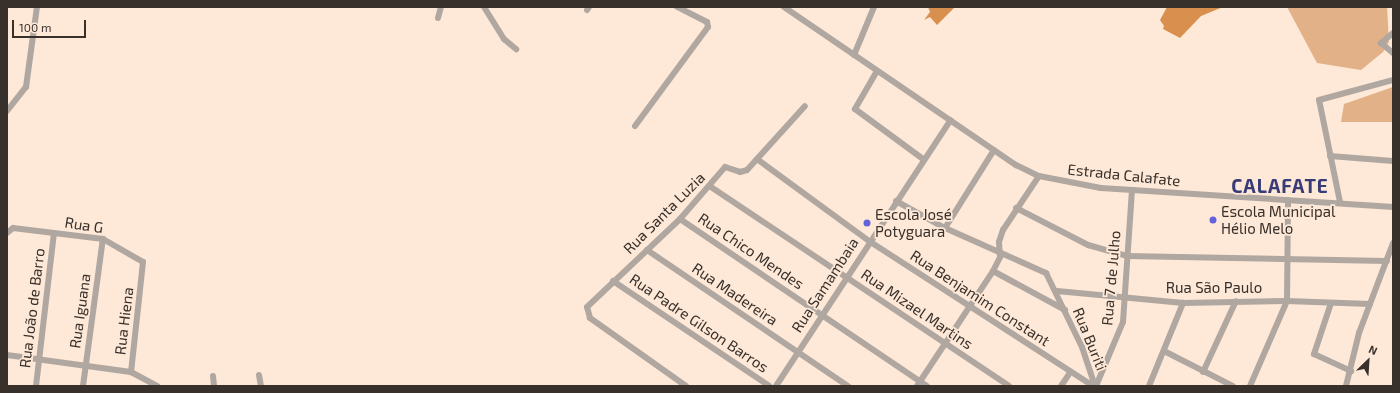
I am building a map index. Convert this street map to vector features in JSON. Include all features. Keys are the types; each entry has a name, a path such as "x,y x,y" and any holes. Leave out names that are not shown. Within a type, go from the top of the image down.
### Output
{"street":[{"path":"7,111 26,87 37,7"},
{"path":"438,18 441,7"},
{"path":"484,7 504,38 516,48"},
{"path":"635,126 707,28 707,22 678,7"},
{"name":"Estrada Calafate","path":"784,7 994,150 1039,176 1077,185 1132,190 1340,202 1393,207"},
{"path":"854,55 874,7"},
{"path":"1393,34 1381,43 1393,53"},
{"path":"877,71 855,109 923,159"},
{"path":"1340,202 1319,100 1393,80"},
{"name":"Rua Santa Luzia","path":"686,386 590,318 586,312 590,302 680,219 711,187 725,167 742,172 805,106"},
{"name":"Rua Samambaia","path":"776,386 869,241 923,159 951,120"},
{"path":"945,228 994,150"},
{"path":"1330,156 1393,160"},
{"name":"Rua Benjamim Constant","path":"757,158 869,241 972,306 1069,374 1094,386"},
{"path":"919,384 972,306 993,271 1000,257 999,251 1003,230 1016,208 1039,176"},
{"name":"Rua Mizael Martins","path":"711,187 847,277 945,346 1009,386"},
{"name":"Rua 7 de Julho","path":"1094,386 1120,334 1123,322 1123,298 1132,190"},
{"path":"1250,386 1287,301 1288,200"},
{"name":"Rua Buriti","path":"896,201 945,228 1034,265 1046,273 1057,291 1082,347 1094,386"},
{"path":"1016,208 1088,245 1127,256 1387,261"},
{"name":"Rua Chico Mendes","path":"680,219 822,315 919,384 927,386"},
{"name":"Rua G","path":"7,233 13,228 103,239 141,260 145,265 143,273"},
{"name":"Rua João de Barro","path":"36,386 54,233"},
{"name":"Rua Iguana","path":"83,386 103,239"},
{"path":"1346,386 1351,371 1359,333 1393,243"},
{"name":"Rua Madereira","path":"647,250 848,386"},
{"path":"993,271 1065,310"},
{"name":"Rua Hiena","path":"131,372 143,273"},
{"name":"Rua Padre Gilson Barros","path":"613,281 769,386"},
{"name":"Rua São Paulo","path":"1057,291 1184,303 1287,301 1370,304"},
{"path":"1203,372 1236,301"},
{"path":"1149,386 1184,303"},
{"path":"1331,303 1314,354 1351,371"},
{"path":"1164,352 1233,386"},
{"path":"7,356 85,364 131,372 157,386"},
{"path":"1061,386 1069,374"},
{"path":"259,375 261,386"},
{"path":"213,376 214,386"}],"shaded area":[{"path":"928,7 955,7 937,25 930,17 924,20 930,12"},
{"path":"1167,7 1223,7 1201,16 1180,38 1163,29 1164,26 1160,20"},
{"path":"1287,7 1387,7 1389,42 1383,52 1361,70 1317,63"},
{"path":"1393,87 1393,122 1341,122 1344,104"}],"place":[{"name":"Escola Municipal Hélio Melo","path":"1213,220"},
{"name":"Escola José Potyguara","path":"867,223"}],"district":[{"name":"CALAFATE","path":"1280,186"}]}
